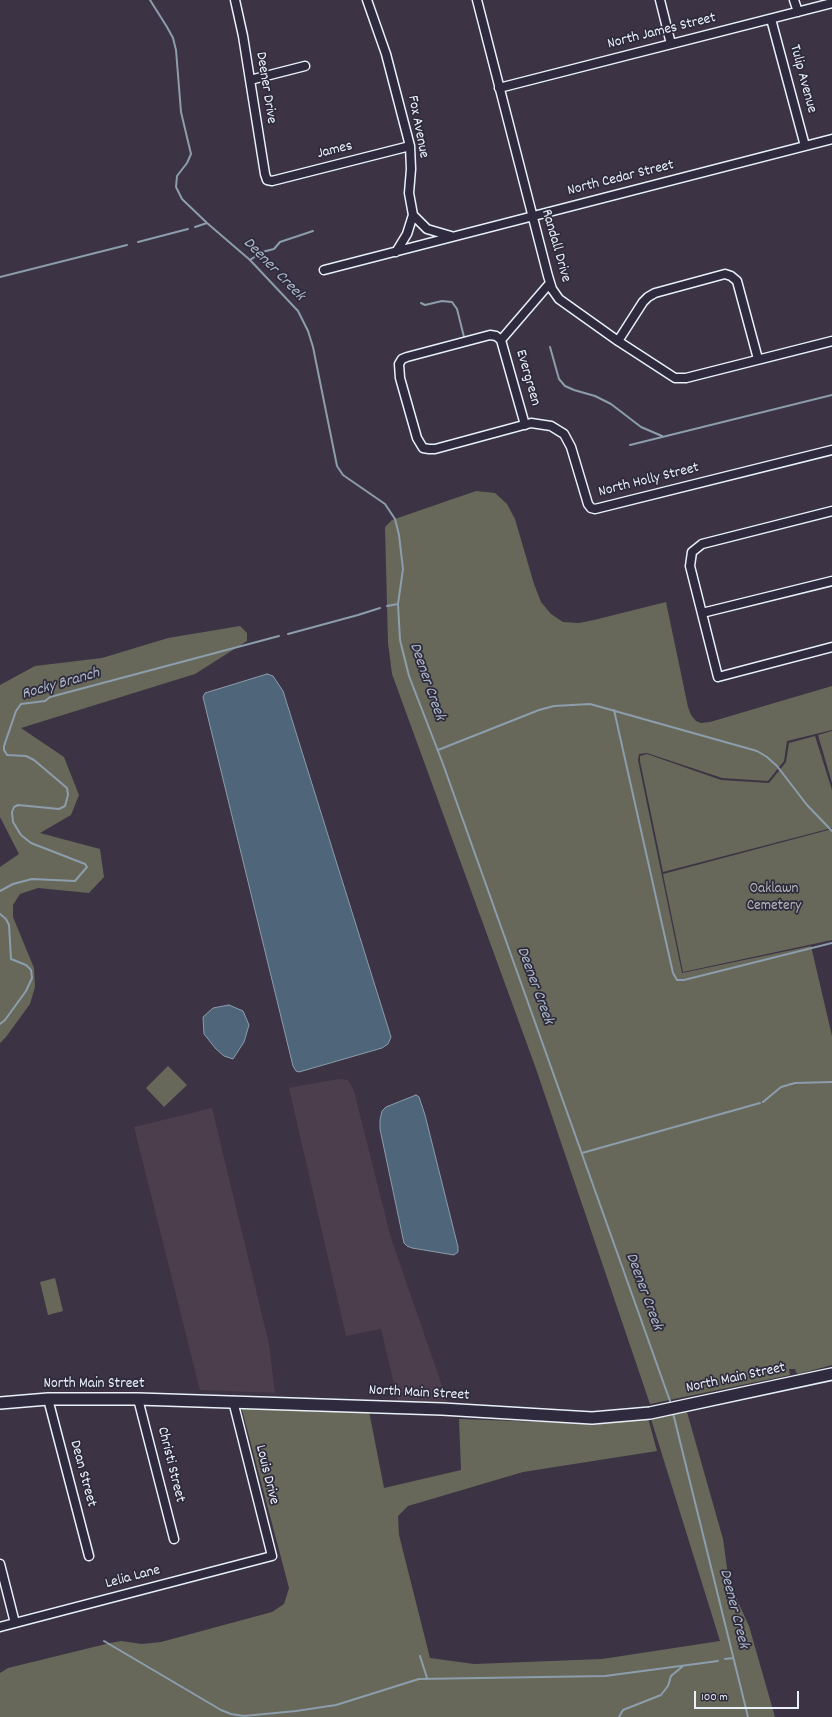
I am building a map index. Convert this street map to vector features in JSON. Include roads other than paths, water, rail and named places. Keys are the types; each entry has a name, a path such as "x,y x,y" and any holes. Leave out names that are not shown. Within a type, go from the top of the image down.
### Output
{"street":[{"name":"Deener Drive","path":"235,0 267,180"},
{"name":"Fox Avenue","path":"367,0 386,54 410,146 411,169 408,193 413,215"},
{"name":"Randall Drive","path":"477,0 550,283 559,299 618,341 675,378 686,378 832,341"},
{"path":"660,0 671,44"},
{"path":"794,0 798,12"},
{"name":"North James Street","path":"499,88 832,3"},
{"name":"Tulip Avenue","path":"771,19 805,146"},
{"path":"250,80 305,66"},
{"name":"North Cedar Street","path":"324,270 832,139"},
{"name":"James","path":"267,180 272,181 410,146"},
{"path":"396,252 407,234 413,215 427,229 454,237"},
{"path":"618,341 648,296 725,274 731,276 737,281 758,359"},
{"path":"501,340 550,283"},
{"name":"North Holly Street","path":"501,340 496,336 490,335 407,356 399,364 398,370 417,438 424,448 435,449 525,424 538,423 551,426 564,434 571,446 588,504 591,508 595,509 832,450"},
{"name":"Evergreen","path":"501,340 525,424"},
{"path":"832,511 702,544 692,552 690,566 718,677 832,647"},
{"path":"702,614 832,581"},
{"name":"North Main Street","path":"0,1403 48,1399 233,1401 592,1418 650,1413 832,1374"},
{"name":"Dean Street","path":"48,1399 89,1556"},
{"name":"Christi Street","path":"138,1399 174,1539"},
{"name":"Louis Drive","path":"233,1401 272,1556"},
{"name":"Lelia Lane","path":"0,1627 272,1556"},
{"path":"0,1564 15,1623"}],"water":[{"path":"267,674 273,676 283,691 391,1037 388,1044 382,1048 299,1072 296,1071 293,1066 203,697 205,693"},
{"path":"229,1005 243,1011 249,1025 244,1042 233,1059 224,1056 216,1049 204,1034 203,1017 213,1008"},
{"path":"416,1095 419,1097 425,1115 458,1247 458,1252 454,1255 412,1248 404,1243 380,1129 380,1120 382,1111 386,1107"}],"waterway":[{"name":"Deener Creek","path":"150,0 173,38 176,50 181,112 191,154 187,163 177,176 176,187 182,199 250,260 298,311 308,331 313,347 337,466 343,475 385,504 395,519 399,535 403,569 398,604 400,640 409,676 443,764 670,1401"},
{"path":"195,227 207,223"},
{"path":"138,242 188,229"},
{"path":"250,260 262,252 274,249 280,242 313,231"},
{"path":"0,277 127,245"},
{"path":"421,303 425,305 442,301 452,302 457,309 464,337"},
{"path":"550,347 559,379 565,386 595,396 611,404 641,427 662,436"},
{"path":"630,445 832,395"},
{"name":"Rocky Branch","path":"387,606 398,604"},
{"name":"Rocky Branch","path":"288,634 380,608"},
{"name":"Rocky Branch","path":"0,891 13,884 32,879 75,881 87,867 85,864 31,843 21,835 13,822 12,812 14,807 18,805 59,809 65,806 68,795 67,788 34,760 26,756 7,755 4,750 16,711 21,704 45,701 50,697 279,636"},
{"path":"438,750 539,710 554,706 590,704 757,751 777,766 807,805 832,831"},
{"path":"614,710 673,973 677,980 684,980 832,943"},
{"name":"Rocky Branch","path":"0,914 6,919 9,925 11,959 26,965 31,970 32,978 26,991 5,1020 0,1024"},
{"path":"763,1102 781,1087 795,1083 832,1082"},
{"path":"582,1153 760,1103"},
{"name":"Deener Creek","path":"673,1413 748,1717"},
{"path":"104,1641 221,1710 231,1714 244,1716 296,1711 336,1705 419,1679 605,1676 718,1661"},
{"path":"420,1656 427,1678"},
{"path":"725,1659 733,1658"},
{"path":"619,1717 623,1710 661,1695 668,1686 671,1676 683,1666"}],"park label":[{"name":"Oaklawn Cemetery","path":"774,898"}]}
